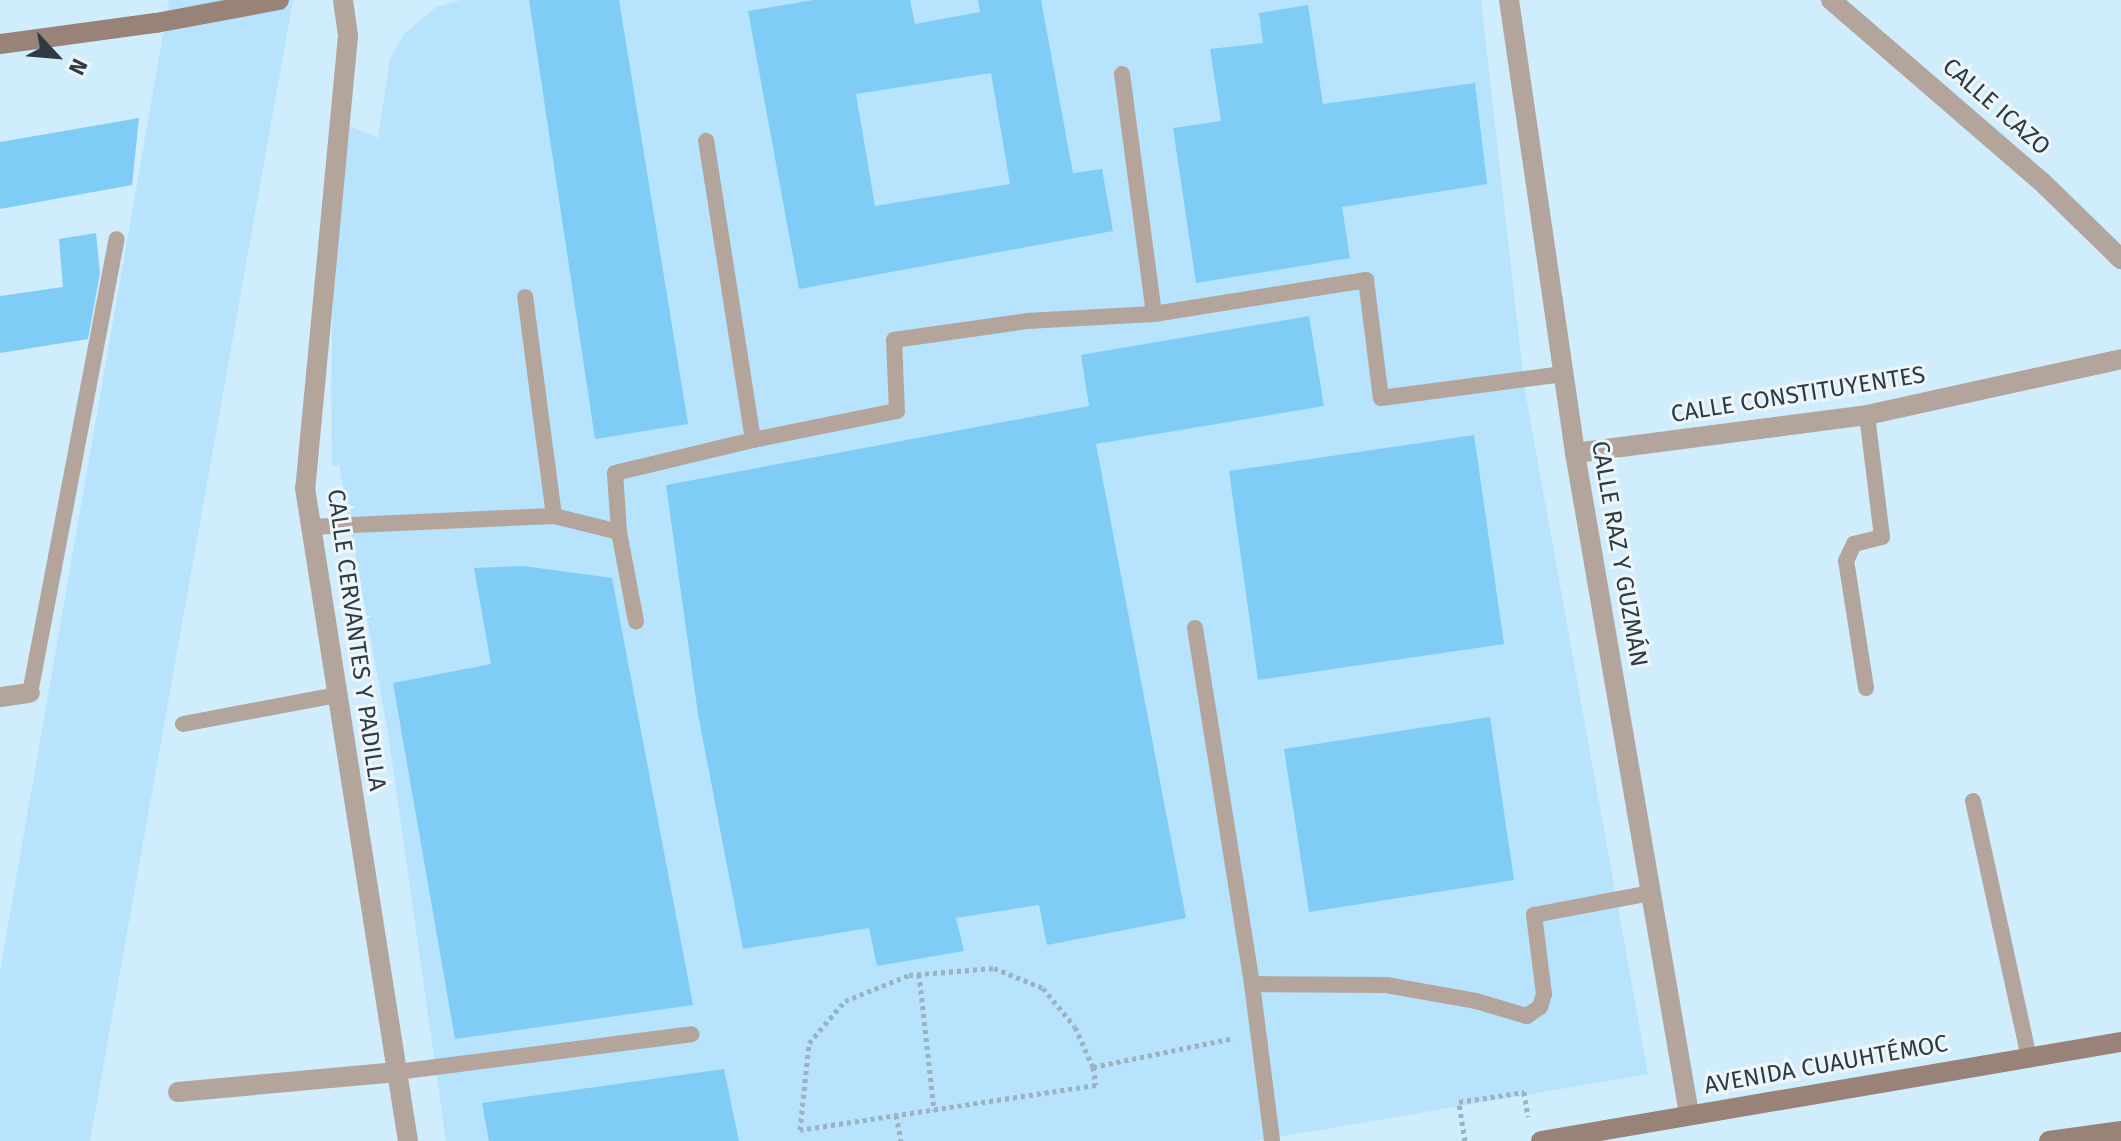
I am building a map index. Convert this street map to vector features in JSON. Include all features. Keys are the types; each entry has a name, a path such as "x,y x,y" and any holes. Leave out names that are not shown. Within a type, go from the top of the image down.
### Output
{"main road":[{"path":"0,44 156,23 279,0"},
{"name":"AVENIDA CUAUHTÉMOC","path":"1535,1135 1689,1114 2121,1042"},
{"path":"2049,1141 2121,1131"}],"street":[{"name":"CALLE CERVANTES Y PADILLA","path":"343,0 348,36 305,488 408,1141"},
{"name":"CALLE RAZ Y GUZMÁN","path":"1509,0 1575,453 1689,1114"},
{"name":"CALLE ICAZO","path":"1831,0 2041,181 2121,259"},
{"name":"CALLE CONSTITUYENTES","path":"1575,453 1867,415 2121,359"},
{"path":"0,697 30,693"},
{"path":"178,1092 397,1072"}],"lane":[{"path":"1122,74 1154,314"},
{"path":"706,141 753,440"},
{"path":"30,693 117,239"},
{"path":"636,621 619,532 615,473 753,440 897,411 894,340 1027,321 1154,314 1366,280 1381,398 1563,374"},
{"path":"525,297 554,516"},
{"path":"1866,688 1846,561 1854,544 1882,537 1867,415"},
{"path":"309,527 554,516 619,532"},
{"path":"1195,628 1252,984 1272,1141"},
{"path":"183,724 337,695"},
{"path":"1973,801 2029,1057"},
{"path":"1252,984 1386,985 1476,1001 1527,1016 1540,1007 1544,994 1534,915 1650,893"},
{"path":"397,1072 692,1034"}],"path":[{"path":"994,968 1043,988 1075,1027 1093,1067 1096,1085 800,1130 809,1043 845,1001 919,974 994,968"},
{"path":"919,974 934,1110"},
{"path":"1093,1067 1258,1033"},
{"path":"1465,1141 1459,1102 1524,1092 1535,1135"},
{"path":"896,1115 901,1141"}],"shaded area":[{"path":"169,0 293,0 90,1141 0,1141 0,971"},
{"path":"461,0 1481,0 1525,391 1648,1074 1255,1141 446,1141 388,733 339,465 332,466 331,391 336,121 378,138 390,59 404,34 436,7"}],"building":[{"path":"529,0 619,0 688,424 595,439"},
{"path":"813,0 910,0 915,24 980,12 978,0 1041,0 1073,173 1102,169 1113,231 799,289 748,11","holes":["991,73 1010,184 875,206 856,94"]},
{"path":"1308,5 1323,104 1475,83 1487,184 1342,207 1350,258 1196,283 1173,128 1221,121 1210,49 1263,43 1259,13"},
{"path":"139,118 132,185 0,209 0,142"},
{"path":"96,233 100,273 88,339 0,353 0,296 63,287 59,239"},
{"path":"1309,316 1324,406 1096,444 1186,918 1047,945 1039,905 956,918 964,951 877,966 869,928 743,949 698,714 666,485 1089,406 1081,355"},
{"path":"1474,435 1504,644 1258,680 1229,471"},
{"path":"523,566 612,578 693,1005 455,1039 393,683 491,664 474,568"},
{"path":"1490,717 1514,880 1309,912 1284,749"},
{"path":"724,1069 739,1141 489,1141 482,1103"}]}
